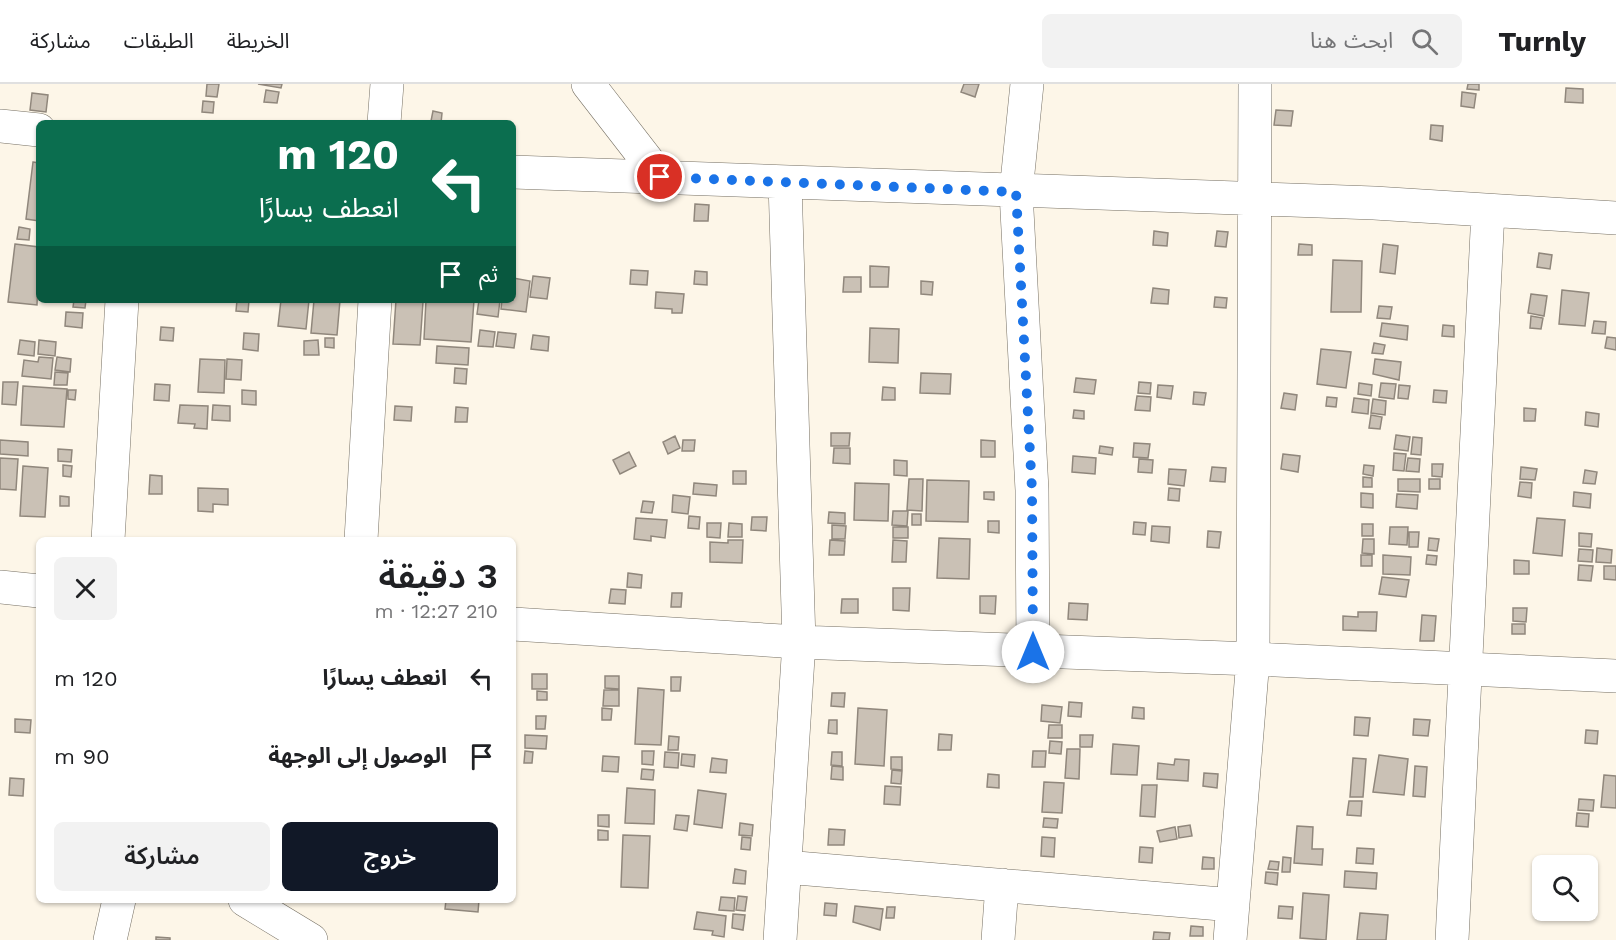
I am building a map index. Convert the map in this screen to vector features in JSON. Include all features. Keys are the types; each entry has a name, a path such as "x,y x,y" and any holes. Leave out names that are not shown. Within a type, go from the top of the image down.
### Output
{"street":[{"path":"384,120 387,84"},
{"path":"588,84 660,177"},
{"path":"1027,84 1016,192 1032,490 1033,652"},
{"path":"1230,940 1253,659 1255,84"},
{"path":"0,126 36,130"},
{"path":"516,172 1254,199 1616,218"},
{"path":"780,940 799,642 785,182"},
{"path":"1452,940 1488,211"},
{"path":"108,537 122,303"},
{"path":"361,537 375,303"},
{"path":"0,587 36,591"},
{"path":"516,624 799,642 1253,659 1616,676"},
{"path":"785,867 1233,905"},
{"path":"998,940 1002,885"},
{"path":"110,940 118,903"},
{"path":"250,903 312,940"}],"building":[{"path":"207,84 219,84 217,97 206,96"},
{"path":"258,84 282,84 281,88"},
{"path":"964,84 979,84 975,97 961,92"},
{"path":"1468,84 1479,84 1479,90 1467,89"},
{"path":"1566,88 1583,89 1583,103 1565,102"},
{"path":"266,90 279,92 277,103 264,102"},
{"path":"1462,92 1476,94 1474,108 1461,106"},
{"path":"32,93 48,95 46,112 30,110"},
{"path":"203,101 214,102 213,113 202,112"},
{"path":"1276,110 1293,111 1291,126 1274,125"},
{"path":"433,111 442,113 441,120 431,120"},
{"path":"1431,125 1443,126 1442,141 1430,139"},
{"path":"33,162 36,162 36,221 26,219"},
{"path":"695,204 709,205 708,221 694,221"},
{"path":"19,227 30,229 29,240 17,239"},
{"path":"1154,231 1168,233 1167,246 1153,245"},
{"path":"1217,231 1228,232 1226,247 1215,246"},
{"path":"15,244 36,247 37,305 8,302"},
{"path":"1299,244 1312,245 1312,255 1298,255"},
{"path":"1383,244 1398,246 1395,274 1380,272"},
{"path":"1539,253 1552,255 1550,269 1537,267"},
{"path":"1333,260 1362,261 1361,312 1331,312"},
{"path":"870,266 889,267 888,287 870,287"},
{"path":"631,270 648,271 647,285 630,284"},
{"path":"695,271 707,272 707,285 694,284"},
{"path":"533,276 550,278 547,299 530,297"},
{"path":"844,277 861,277 861,292 843,292"},
{"path":"516,279 530,281 526,312 501,309 502,303 516,303"},
{"path":"921,281 933,282 932,295 921,294"},
{"path":"1153,288 1169,290 1168,304 1151,303"},
{"path":"1562,290 1589,293 1585,326 1559,324"},
{"path":"656,292 684,294 682,313 672,313 672,309 655,308"},
{"path":"1531,294 1547,296 1544,316 1528,313"},
{"path":"1215,297 1227,298 1226,308 1214,307"},
{"path":"74,303 86,303 85,308 73,307"},
{"path":"237,303 249,303 248,312 236,311"},
{"path":"281,303 309,303 306,329 278,326"},
{"path":"314,303 340,303 337,335 311,333"},
{"path":"396,303 423,303 420,345 393,344"},
{"path":"426,303 474,303 471,342 424,339"},
{"path":"479,303 500,303 498,317 477,314"},
{"path":"1379,306 1392,307 1390,319 1377,318"},
{"path":"66,312 83,313 82,328 65,326"},
{"path":"1531,316 1543,318 1541,329 1530,328"},
{"path":"1594,321 1606,322 1605,334 1592,333"},
{"path":"1382,323 1408,326 1407,340 1380,336"},
{"path":"1443,325 1454,326 1454,337 1442,336"},
{"path":"161,327 174,328 173,341 160,340"},
{"path":"870,328 899,329 898,363 869,362"},
{"path":"480,330 495,332 493,347 478,346"},
{"path":"498,332 516,334 514,348 496,346"},
{"path":"244,333 259,334 258,351 243,349"},
{"path":"533,335 549,337 548,351 531,349"},
{"path":"1607,337 1616,338 1616,350 1605,348"},
{"path":"325,338 334,338 334,348 325,347"},
{"path":"20,340 35,342 34,356 18,354"},
{"path":"39,340 56,342 55,356 38,354"},
{"path":"318,340 319,355 304,355 304,341"},
{"path":"1374,343 1385,345 1383,354 1372,353"},
{"path":"437,346 469,348 468,365 436,363"},
{"path":"1321,349 1351,352 1346,388 1317,384"},
{"path":"39,357 53,358 51,379 22,376 24,360 38,362"},
{"path":"57,357 71,359 70,372 55,370"},
{"path":"200,359 225,360 224,393 198,392"},
{"path":"227,359 242,360 241,380 226,379"},
{"path":"1375,359 1401,362 1399,380 1373,374"},
{"path":"455,368 467,369 466,384 454,383"},
{"path":"55,372 68,373 67,385 54,385"},
{"path":"921,373 951,374 950,394 920,393"},
{"path":"1076,378 1096,380 1094,394 1074,392"},
{"path":"3,382 18,382 16,405 2,404"},
{"path":"1139,382 1151,383 1150,394 1138,393"},
{"path":"1359,383 1372,385 1371,396 1358,394"},
{"path":"1381,383 1396,384 1394,399 1379,397"},
{"path":"155,384 170,385 169,401 154,400"},
{"path":"1158,385 1173,386 1171,399 1157,397"},
{"path":"1399,385 1410,386 1408,399 1398,398"},
{"path":"23,386 67,389 64,427 21,425"},
{"path":"883,387 895,388 895,400 882,400"},
{"path":"68,390 76,390 75,400 68,399"},
{"path":"242,390 256,391 256,405 242,404"},
{"path":"1434,390 1447,391 1446,403 1433,402"},
{"path":"1194,392 1206,393 1204,405 1193,404"},
{"path":"1284,393 1297,395 1295,410 1281,408"},
{"path":"1137,396 1151,397 1150,411 1135,410"},
{"path":"1327,397 1337,398 1336,407 1326,406"},
{"path":"1354,398 1369,400 1368,414 1352,412"},
{"path":"1373,399 1386,401 1385,415 1371,413"},
{"path":"180,405 208,406 207,429 194,428 195,424 178,423"},
{"path":"213,405 230,406 230,421 212,420"},
{"path":"395,406 412,407 411,421 394,420"},
{"path":"456,407 468,408 467,422 455,422"},
{"path":"1524,408 1536,409 1535,421 1524,421"},
{"path":"1074,410 1084,411 1084,419 1073,418"},
{"path":"1586,412 1599,414 1598,427 1585,425"},
{"path":"1371,415 1382,417 1380,429 1369,428"},
{"path":"831,433 850,433 849,446 831,446"},
{"path":"1396,435 1410,437 1408,451 1394,449"},
{"path":"675,436 680,448 668,454 663,442"},
{"path":"1413,437 1422,438 1421,455 1411,454"},
{"path":"0,440 28,442 28,456 0,454"},
{"path":"683,440 695,440 694,451 682,451"},
{"path":"981,440 995,441 995,457 981,457"},
{"path":"1134,443 1150,444 1148,458 1133,457"},
{"path":"1100,446 1113,448 1112,455 1099,453"},
{"path":"834,448 850,448 850,464 833,463"},
{"path":"58,449 72,450 71,462 58,461"},
{"path":"629,452 636,466 620,474 613,460"},
{"path":"1394,453 1406,454 1404,471 1393,470"},
{"path":"1283,454 1300,456 1298,472 1281,469"},
{"path":"1073,456 1096,458 1095,474 1072,472"},
{"path":"0,458 18,459 16,490 0,489"},
{"path":"1408,458 1420,459 1419,472 1406,471"},
{"path":"1139,459 1153,460 1152,473 1138,472"},
{"path":"894,460 907,461 907,476 894,475"},
{"path":"1432,464 1443,464 1442,477 1432,476"},
{"path":"63,465 72,466 71,477 63,476"},
{"path":"1364,465 1374,466 1373,476 1363,474"},
{"path":"23,466 48,468 45,517 20,516"},
{"path":"1212,467 1226,468 1225,482 1210,481"},
{"path":"1521,467 1537,469 1535,480 1520,479"},
{"path":"1169,469 1186,470 1184,486 1168,484"},
{"path":"1585,470 1597,472 1595,484 1583,483"},
{"path":"733,471 746,471 746,484 733,484"},
{"path":"150,475 162,476 162,494 149,494"},
{"path":"1363,477 1372,478 1372,487 1363,487"},
{"path":"909,479 923,479 922,511 907,510"},
{"path":"1398,479 1420,479 1420,492 1398,491"},
{"path":"1429,479 1440,479 1440,489 1429,489"},
{"path":"927,480 969,481 968,522 926,521"},
{"path":"1520,482 1532,483 1531,498 1518,496"},
{"path":"694,483 717,485 716,496 693,494"},
{"path":"855,483 889,484 888,521 854,520"},
{"path":"198,488 228,489 228,505 213,504 213,512 198,511"},
{"path":"1169,488 1180,489 1179,501 1168,500"},
{"path":"984,492 994,492 994,500 984,499"},
{"path":"1574,492 1591,494 1590,508 1573,506"},
{"path":"1361,493 1373,494 1373,508 1361,507"},
{"path":"1397,494 1418,495 1417,509 1396,507"},
{"path":"673,495 690,497 688,514 672,512"},
{"path":"60,496 69,497 69,506 60,506"},
{"path":"643,501 654,502 652,513 641,512"},
{"path":"893,511 908,511 907,526 892,525"},
{"path":"829,512 845,513 845,524 828,523"},
{"path":"912,514 921,514 921,525 912,525"},
{"path":"689,516 700,517 699,529 688,528"},
{"path":"752,517 767,517 766,531 751,530"},
{"path":"636,518 667,520 665,538 651,536 651,541 634,539"},
{"path":"1537,518 1565,520 1562,556 1533,553"},
{"path":"988,521 999,521 999,533 988,532"},
{"path":"1134,522 1146,523 1145,535 1133,534"},
{"path":"707,523 721,523 720,538 707,537"},
{"path":"729,523 742,524 742,537 728,537"},
{"path":"1362,524 1373,524 1373,536 1362,536"},
{"path":"832,525 846,526 845,539 832,539"},
{"path":"1152,526 1170,527 1169,543 1151,541"},
{"path":"893,527 908,527 908,538 893,538"},
{"path":"1390,527 1408,527 1407,545 1389,544"},
{"path":"1208,531 1221,532 1219,548 1207,547"},
{"path":"1409,532 1419,532 1418,547 1409,547"},
{"path":"1579,533 1592,534 1591,547 1579,546"},
{"path":"939,538 970,539 969,579 937,578"},
{"path":"1429,538 1439,539 1437,551 1428,550"},
{"path":"1363,539 1374,539 1374,554 1362,553"},
{"path":"728,540 743,540 742,563 710,562 710,542 728,543"},
{"path":"830,540 845,541 844,555 829,555"},
{"path":"893,540 907,541 906,562 892,562"},
{"path":"1597,548 1612,550 1611,563 1596,562"},
{"path":"1579,549 1593,550 1592,562 1578,561"},
{"path":"1361,555 1372,555 1372,566 1361,566"},
{"path":"1383,555 1411,557 1410,575 1383,574"},
{"path":"1427,555 1437,556 1436,565 1426,564"},
{"path":"1514,560 1529,561 1529,574 1514,574"},
{"path":"1579,565 1593,566 1591,581 1578,580"},
{"path":"1604,566 1616,566 1616,580 1604,579"},
{"path":"628,573 642,575 641,588 627,587"},
{"path":"1382,577 1409,580 1406,597 1379,594"},
{"path":"893,588 910,588 909,611 893,610"},
{"path":"611,589 626,590 625,604 609,603"},
{"path":"672,593 682,593 681,607 671,607"},
{"path":"980,596 996,596 995,614 980,613"},
{"path":"842,599 858,599 858,613 841,613"},
{"path":"1069,603 1088,604 1087,620 1068,619"},
{"path":"1513,608 1527,608 1526,622 1513,621"},
{"path":"1358,612 1377,612 1376,631 1343,630 1343,616 1358,617"},
{"path":"1422,615 1436,616 1434,641 1420,641"},
{"path":"1512,624 1525,624 1525,634 1512,634"},
{"path":"532,674 547,674 547,689 532,689"},
{"path":"605,676 619,676 619,689 605,688"},
{"path":"671,677 681,677 680,691 671,691"},
{"path":"638,688 664,690 661,745 635,744"},
{"path":"604,690 619,690 619,706 603,706"},
{"path":"537,691 547,692 547,700 537,700"},
{"path":"832,693 845,693 844,707 831,706"},
{"path":"1069,702 1082,703 1081,717 1068,716"},
{"path":"1042,705 1062,707 1060,723 1041,721"},
{"path":"1133,707 1144,708 1144,719 1132,718"},
{"path":"602,708 612,709 611,720 602,720"},
{"path":"858,708 887,710 884,766 855,764"},
{"path":"536,716 546,716 545,729 536,729"},
{"path":"1355,717 1370,718 1368,736 1354,735"},
{"path":"15,719 31,720 30,733 15,732"},
{"path":"1414,719 1430,720 1428,736 1413,735"},
{"path":"829,720 837,720 837,734 828,733"},
{"path":"1049,725 1062,725 1062,738 1048,738"},
{"path":"1586,730 1598,731 1597,744 1585,743"},
{"path":"939,734 952,735 951,750 938,750"},
{"path":"525,735 547,736 546,749 525,748"},
{"path":"1080,735 1093,735 1092,747 1080,747"},
{"path":"669,736 679,737 678,750 668,750"},
{"path":"1050,741 1062,742 1061,754 1049,753"},
{"path":"1113,744 1139,746 1137,775 1111,774"},
{"path":"1067,749 1080,749 1079,779 1065,778"},
{"path":"525,751 533,752 532,763 524,763"},
{"path":"642,751 654,751 653,765 642,764"},
{"path":"1033,751 1046,751 1045,767 1032,767"},
{"path":"665,752 679,753 678,768 664,767"},
{"path":"832,752 842,752 842,766 831,765"},
{"path":"682,754 695,755 694,767 681,765"},
{"path":"1379,755 1408,759 1404,795 1373,792"},
{"path":"603,756 619,757 618,772 602,771"},
{"path":"891,757 902,757 902,770 891,769"},
{"path":"712,758 727,760 726,773 710,772"},
{"path":"1353,758 1366,759 1363,797 1350,797"},
{"path":"1175,759 1189,760 1188,781 1157,779 1158,763 1174,765"},
{"path":"832,766 843,767 843,780 831,779"},
{"path":"1415,766 1427,767 1425,797 1413,796"},
{"path":"642,769 654,770 653,780 641,779"},
{"path":"892,770 902,771 901,784 891,783"},
{"path":"1204,773 1218,774 1217,788 1203,786"},
{"path":"988,774 999,775 999,788 987,787"},
{"path":"1604,775 1616,776 1616,808 1601,807"},
{"path":"10,778 24,779 23,796 9,795"},
{"path":"1044,782 1064,783 1062,813 1042,812"},
{"path":"1142,785 1157,785 1155,817 1140,816"},
{"path":"885,786 901,787 900,805 884,804"},
{"path":"627,788 655,790 654,824 625,823"},
{"path":"698,790 726,794 722,828 694,824"},
{"path":"1579,799 1594,800 1593,811 1578,810"},
{"path":"1349,801 1362,801 1361,816 1347,815"},
{"path":"1577,813 1589,814 1588,827 1576,826"},
{"path":"598,815 609,815 609,827 598,826"},
{"path":"676,815 689,816 687,831 674,829"},
{"path":"1044,818 1058,819 1057,828 1043,827"},
{"path":"740,823 753,825 752,836 739,835"},
{"path":"1190,825 1192,836 1179,838 1178,827"},
{"path":"1297,826 1313,827 1312,849 1323,849 1322,865 1294,863"},
{"path":"1175,827 1177,839 1160,842 1157,831"},
{"path":"829,829 845,830 844,845 828,845"},
{"path":"598,830 608,831 608,840 598,840"},
{"path":"623,835 650,836 648,888 621,887"},
{"path":"742,837 751,838 750,850 741,849"},
{"path":"1042,837 1055,838 1054,857 1041,856"},
{"path":"1140,847 1153,848 1152,863 1139,862"},
{"path":"1357,848 1374,849 1373,864 1356,863"},
{"path":"1203,857 1214,858 1214,869 1202,869"},
{"path":"1283,857 1291,858 1290,872 1282,872"},
{"path":"1270,861 1279,862 1278,870 1268,869"},
{"path":"735,869 746,871 745,884 733,883"},
{"path":"1345,871 1377,873 1376,889 1344,887"},
{"path":"1266,872 1278,873 1277,885 1265,883"},
{"path":"1303,893 1329,895 1326,940 1300,938"},
{"path":"738,896 747,897 745,911 736,910"},
{"path":"721,897 735,898 734,911 719,910"},
{"path":"446,903 479,903 478,912 445,909"},
{"path":"825,903 837,904 836,916 824,915"},
{"path":"855,906 883,909 880,930 853,922"},
{"path":"1279,906 1293,907 1292,919 1278,918"},
{"path":"887,907 895,907 894,918 886,918"},
{"path":"697,912 726,916 724,937 712,935 713,931 694,929"},
{"path":"1360,913 1388,915 1386,940 1357,940"},
{"path":"733,914 745,915 743,930 732,928"},
{"path":"1191,926 1203,927 1203,936 1190,936"},
{"path":"1154,932 1170,933 1169,940 1153,940"},
{"path":"156,937 170,938 170,940 156,940"}],"route":[{"path":"660,177 1016,192 1032,490 1033,652"}]}
